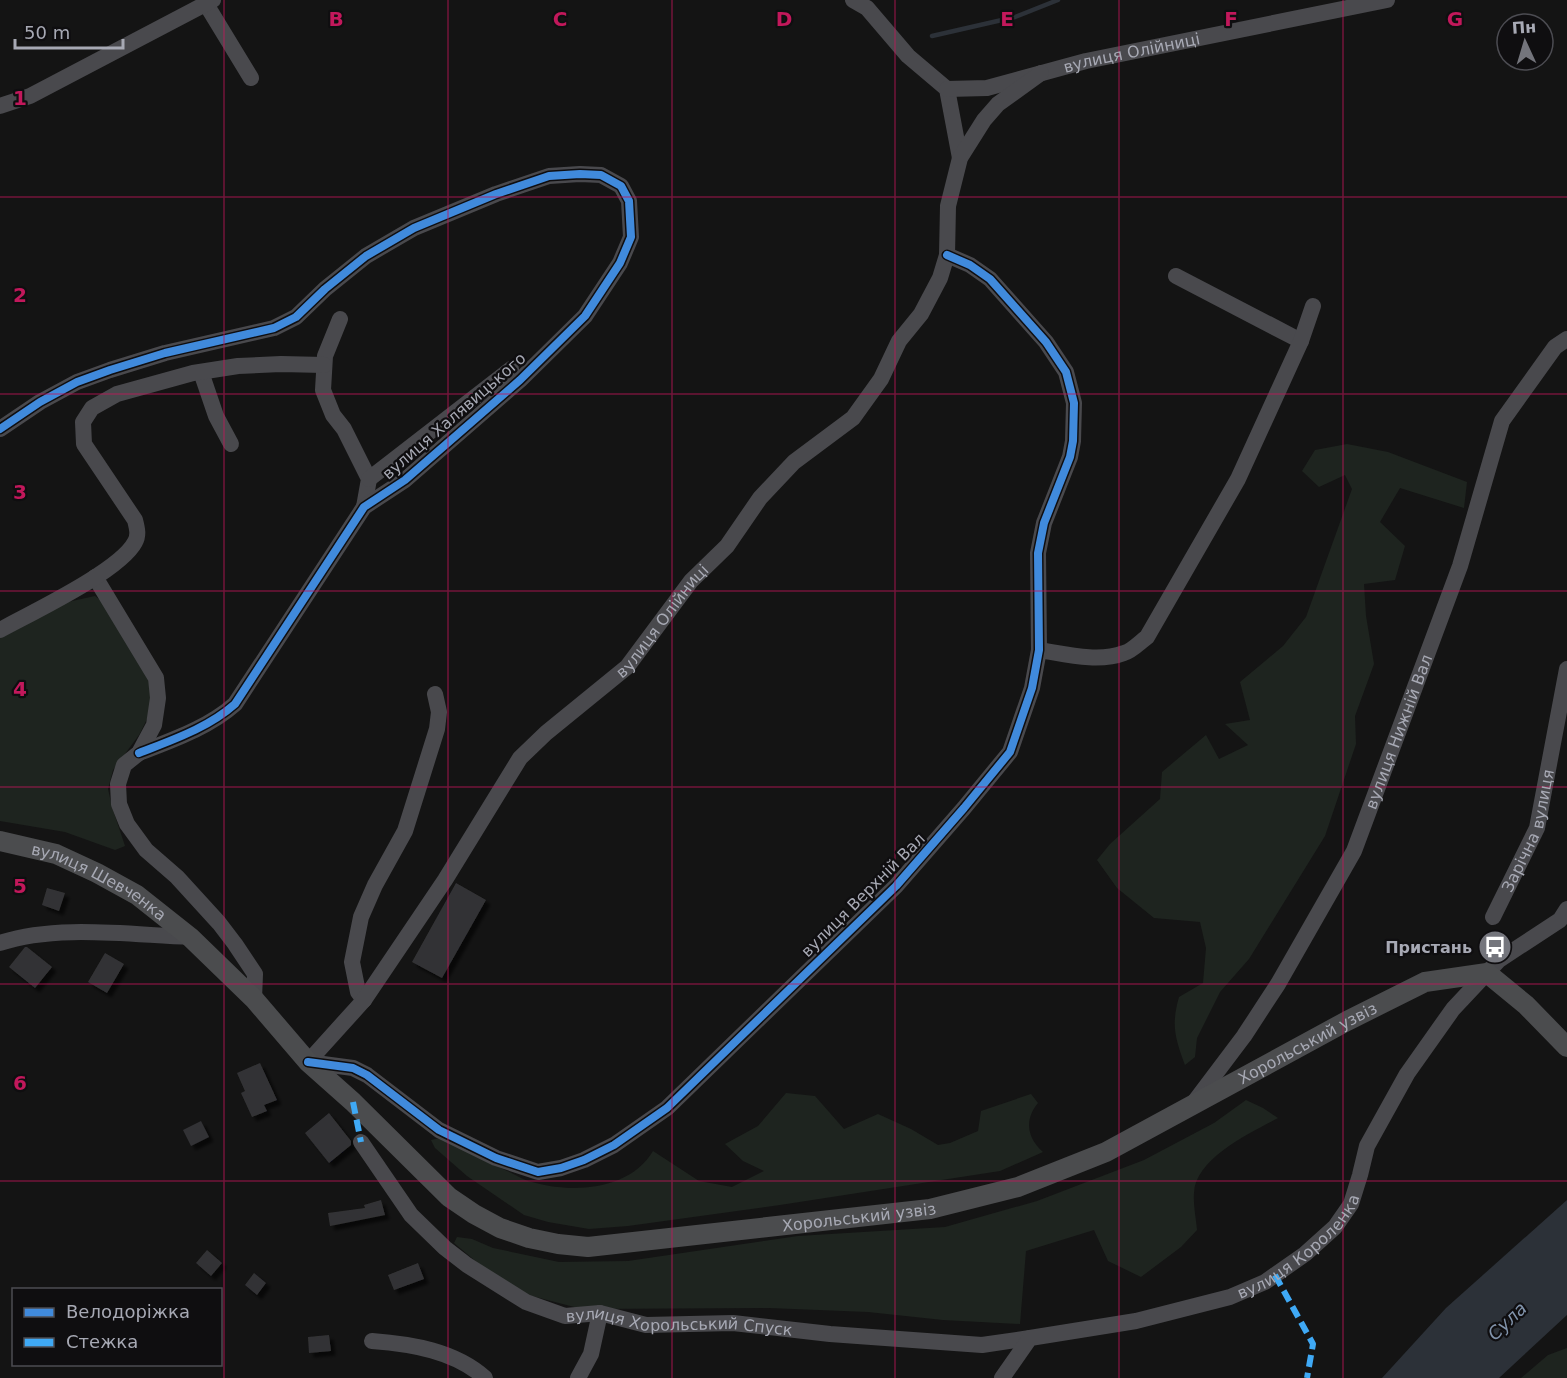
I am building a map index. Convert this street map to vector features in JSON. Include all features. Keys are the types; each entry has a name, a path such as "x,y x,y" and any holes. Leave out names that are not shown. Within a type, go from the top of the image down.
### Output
{"main road":[{"name":"вулиця Шевченка","path":"0,841 56,854 97,873 137,895 190,937"},
{"name":"Хорольський узвіз","path":"190,937 254,999 308,1062 353,1102 449,1197 500,1228 529,1238 558,1244 588,1246 930,1209 1018,1187 1106,1152 1347,1021 1425,982 1487,973"},
{"path":"1487,973 1526,1005 1567,1047"}],"street":[{"path":"853,0 867,8 908,56 947,89 960,158"},
{"name":"вулиця Олійниці","path":"947,89 987,88 1086,61 1387,0"},
{"path":"0,106 30,96 210,2 251,78"},
{"path":"960,158 984,120 999,104 1041,73"},
{"name":"вулиця Олійниці","path":"308,1062 364,1000 445,880 520,758 546,733 627,667 691,581 728,546 760,498 794,462 853,418 881,379 899,341 921,314 940,278 947,255 948,206 960,158"},
{"name":"вулиця Халявицького","path":"0,429 39,402 76,382 165,353 274,328 296,317 325,289 366,256 414,228 496,194 549,176 601,175 621,186 629,201 631,237 620,263 585,316 520,380 405,480 364,507 235,704 222,716 138,753"},
{"name":"вулиця Верхній Вал","path":"308,1062 352,1068 367,1074 439,1130 496,1158 538,1172 561,1168 584,1160 614,1145 667,1108 896,886 1010,752 1032,688 1039,650 1038,553 1044,523 1070,457 1073,441 1074,403 1066,372 1046,342 990,279 970,265 947,255"},
{"path":"1176,276 1301,341"},
{"path":"1039,650 1092,657 1113,656 1126,653 1147,637 1238,479 1301,341 1313,306"},
{"path":"340,319 325,356 323,390 333,415 344,429 369,479 364,507"},
{"name":"вулиця Нижній Вал","path":"1191,1107 1232,1054 1278,984 1354,851 1460,566 1502,421 1555,347 1567,339"},
{"path":"0,630 96,577 125,555 136,541 138,530 129,510 84,444 83,422 92,408 117,394 201,372 238,366 324,365"},
{"path":"369,479 511,369"},
{"path":"201,372 216,416 231,444"},
{"path":"96,577 156,678 158,698 154,725 138,753 124,765 118,784 119,804 128,824 146,850 177,877 230,937 255,974 254,999"},
{"name":"Зарічна вулиця","path":"1493,917 1537,828 1567,669"},
{"path":"364,1000 358,992 352,962 361,917 375,885 405,831 437,729 439,711 435,694"},
{"name":"вулиця Короленка","path":"1030,1338 1136,1321 1230,1297 1265,1282 1305,1254 1335,1227 1351,1204 1366,1146 1407,1074 1453,1010 1499,960 1565,917"},
{"path":"0,943 11,939 66,932 190,937"},
{"name":"вулиця Хорольський Спуск","path":"361,1142 411,1215 445,1248 467,1265 526,1302 565,1316 600,1314 646,1324 733,1323 830,1334 982,1345 1030,1338"},
{"path":"578,1378 591,1354 600,1314"},
{"path":"1002,1378 1030,1338"},
{"path":"372,1341 399,1343 434,1350 474,1368 485,1378"}],"shaded area":[{"path":"1347,444 1388,452 1467,482 1464,508 1400,488 1380,522 1405,546 1395,580 1364,584 1366,616 1374,664 1355,716 1356,744 1325,836 1249,959 1220,992 1197,1038 1195,1057 1185,1065 1177,1039 1175,1016 1179,997 1203,983 1206,948 1200,922 1154,918 1117,888 1097,860 1110,844 1160,799 1162,772 1206,735 1219,759 1248,745 1225,724 1250,720 1240,682 1283,646 1306,617 1352,489 1345,475 1319,487 1302,471 1315,450"},
{"path":"95,596 108,606 149,676 151,694 149,715 139,735 113,770 108,789 125,846 115,850 65,832 0,821 0,638 63,603"},
{"path":"786,1093 815,1096 844,1129 878,1114 911,1129 938,1145 950,1143 978,1131 981,1111 1031,1094 1038,1103 1031,1116 1029,1129 1034,1141 1043,1152 1000,1171 780,1205 628,1226 589,1229 524,1215 467,1176 435,1148 431,1140 440,1138 525,1180 548,1186 582,1188 615,1181 630,1174 643,1164 653,1151 699,1181 732,1187 764,1171 743,1161 725,1144 758,1126"},
{"path":"1246,1100 1278,1118 1240,1139 1204,1168 1197,1180 1194,1193 1197,1230 1181,1247 1141,1277 1108,1261 1094,1230 1026,1251 1020,1324 943,1320 868,1312 769,1308 582,1309 528,1295 485,1269 454,1243 457,1237 472,1239 493,1248 559,1262 628,1261 798,1236 945,1227 1037,1201 1144,1160 1214,1123"},
{"path":"1567,1348 1567,1378 1521,1378 1548,1355"}],"water":[{"name":"Сула","path":"1567,1200 1567,1315 1499,1378 1382,1378 1446,1308"}],"building":[{"path":"456,883 486,900 442,978 412,962"},
{"path":"47,888 65,893 59,911 42,905"},
{"path":"25,947 52,967 35,988 9,967"},
{"path":"105,953 124,964 107,993 88,982"},
{"path":"260,1063 277,1100 264,1105 267,1111 252,1117 241,1093 245,1091 237,1073"},
{"path":"329,1113 351,1141 351,1145 329,1163 305,1133"},
{"path":"201,1121 209,1137 191,1146 183,1130"},
{"path":"381,1200 385,1215 330,1226 328,1213 365,1208 364,1205"},
{"path":"207,1250 222,1263 211,1276 196,1263"},
{"path":"418,1263 424,1279 394,1290 388,1275"},
{"path":"254,1273 266,1283 257,1295 245,1285"},
{"path":"329,1335 331,1351 309,1353 308,1337"}],"waterway":[{"path":"932,36 1015,17 1058,0"}],"marked path":[{"path":"353,1102 361,1142"},
{"path":"1275,1275 1313,1344 1307,1378"}],"cycle path":[{"path":"0,429 40,402 77,382 165,353 274,328 296,317 325,289 366,256 414,228 496,194 549,176 601,175 621,186 629,201 631,237 620,263 585,316 520,380 405,480 364,507 235,704 201,727 139,753"},
{"path":"308,1062 353,1068 367,1075 439,1130 496,1158 538,1172 561,1168 584,1160 614,1145 667,1108 896,886 1010,752 1032,688 1039,650 1038,553 1044,523 1070,457 1073,441 1074,403 1066,372 1046,342 990,279 970,265 947,255"}],"place":[{"name":"Пристань","path":"1495,947"}]}
